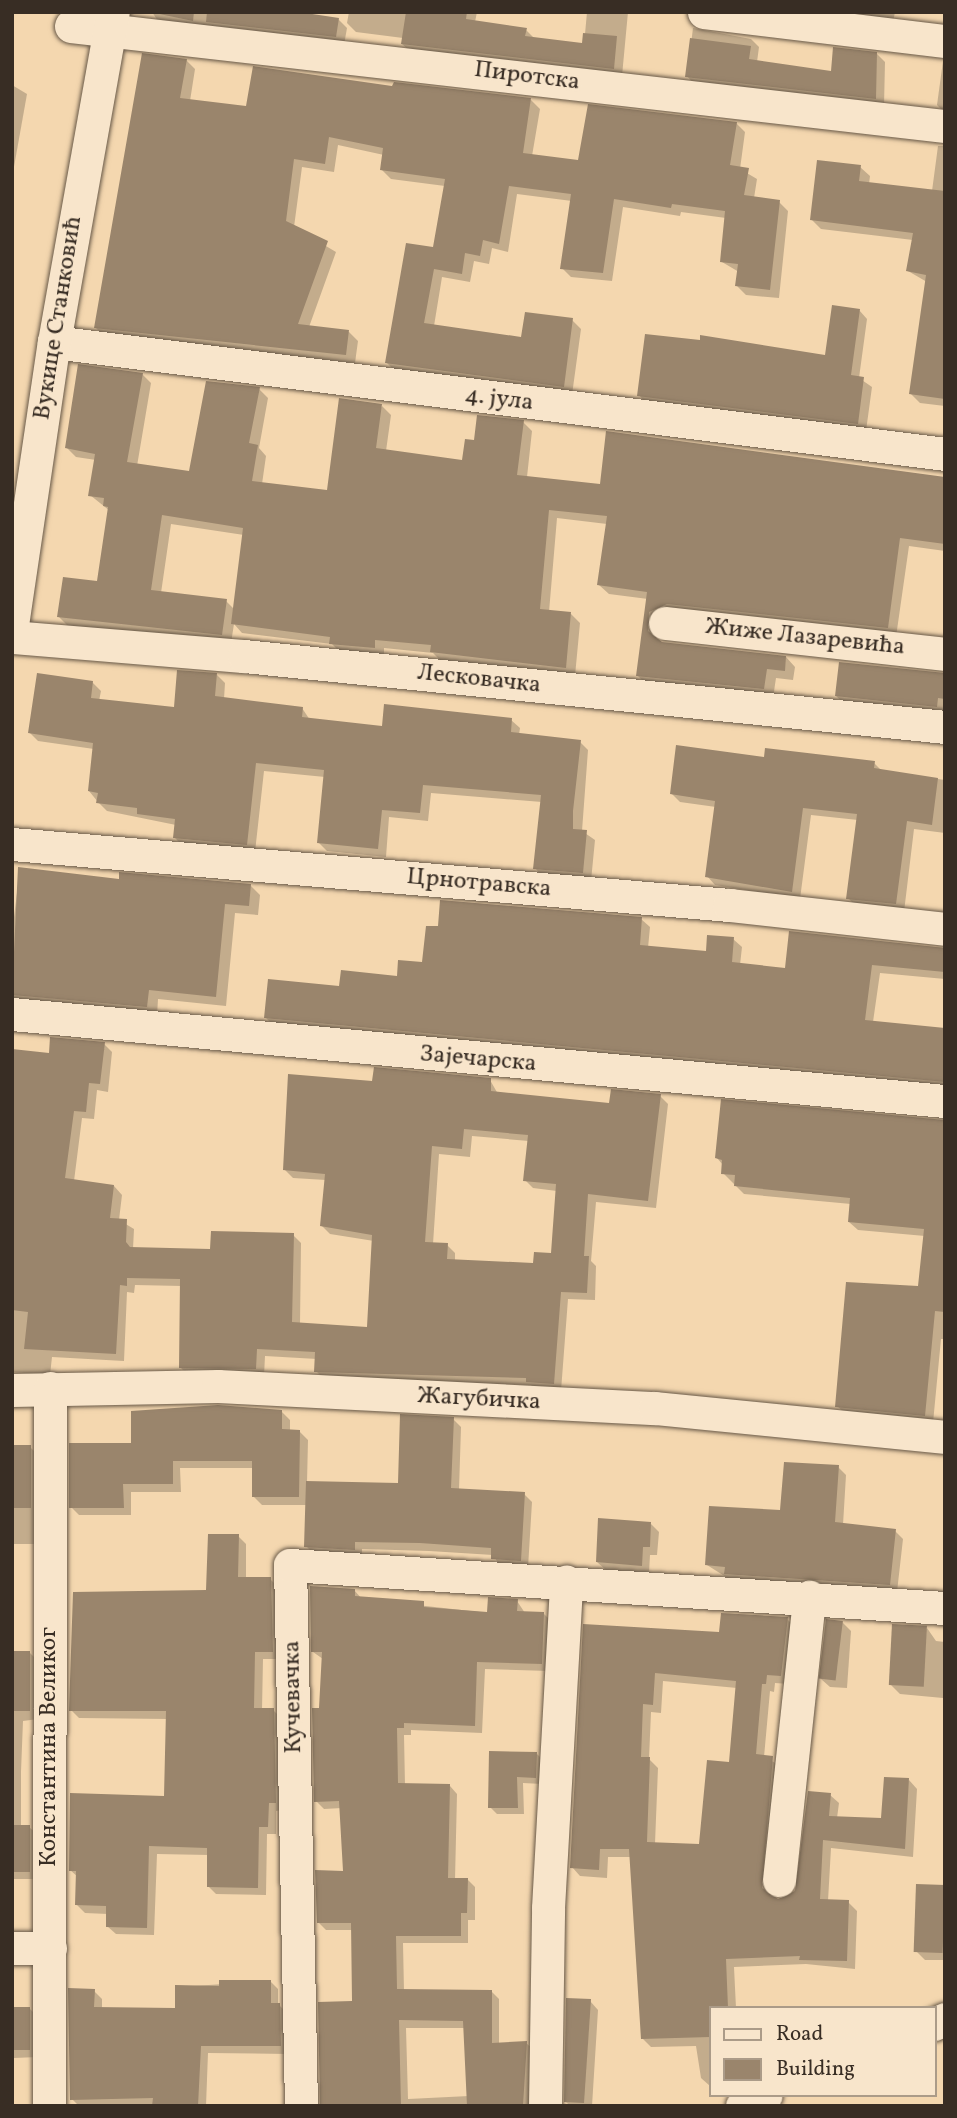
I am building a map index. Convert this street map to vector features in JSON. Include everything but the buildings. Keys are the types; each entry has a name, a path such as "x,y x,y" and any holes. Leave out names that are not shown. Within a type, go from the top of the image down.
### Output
{"street":[{"path":"704,12 945,41"},
{"path":"61,19 91,57 100,81"},
{"name":"Пиротска","path":"61,19 111,20 945,126"},
{"name":"Вукице Станковић","path":"12,625 21,508 54,342 111,20"},
{"name":"4. јула","path":"54,342 945,454"},
{"name":"Жиже Лазаревића","path":"665,623 945,654"},
{"name":"Лесковачка","path":"12,637 244,656 945,727"},
{"name":"Црнотравска","path":"12,844 729,905 945,929"},
{"name":"Зајечарска","path":"12,1014 945,1101"},
{"name":"Жагубичка","path":"12,1390 218,1386 655,1408 945,1437"},
{"name":"Константина Великог","path":"49,2106 50,1388"},
{"name":"Кучевачка","path":"302,2106 290,1565 566,1581 945,1608"},
{"path":"545,2106 548,1908 566,1581"},
{"path":"779,1880 809,1597"},
{"path":"12,1948 50,1948"},
{"path":"742,2106 762,2097"}]}
